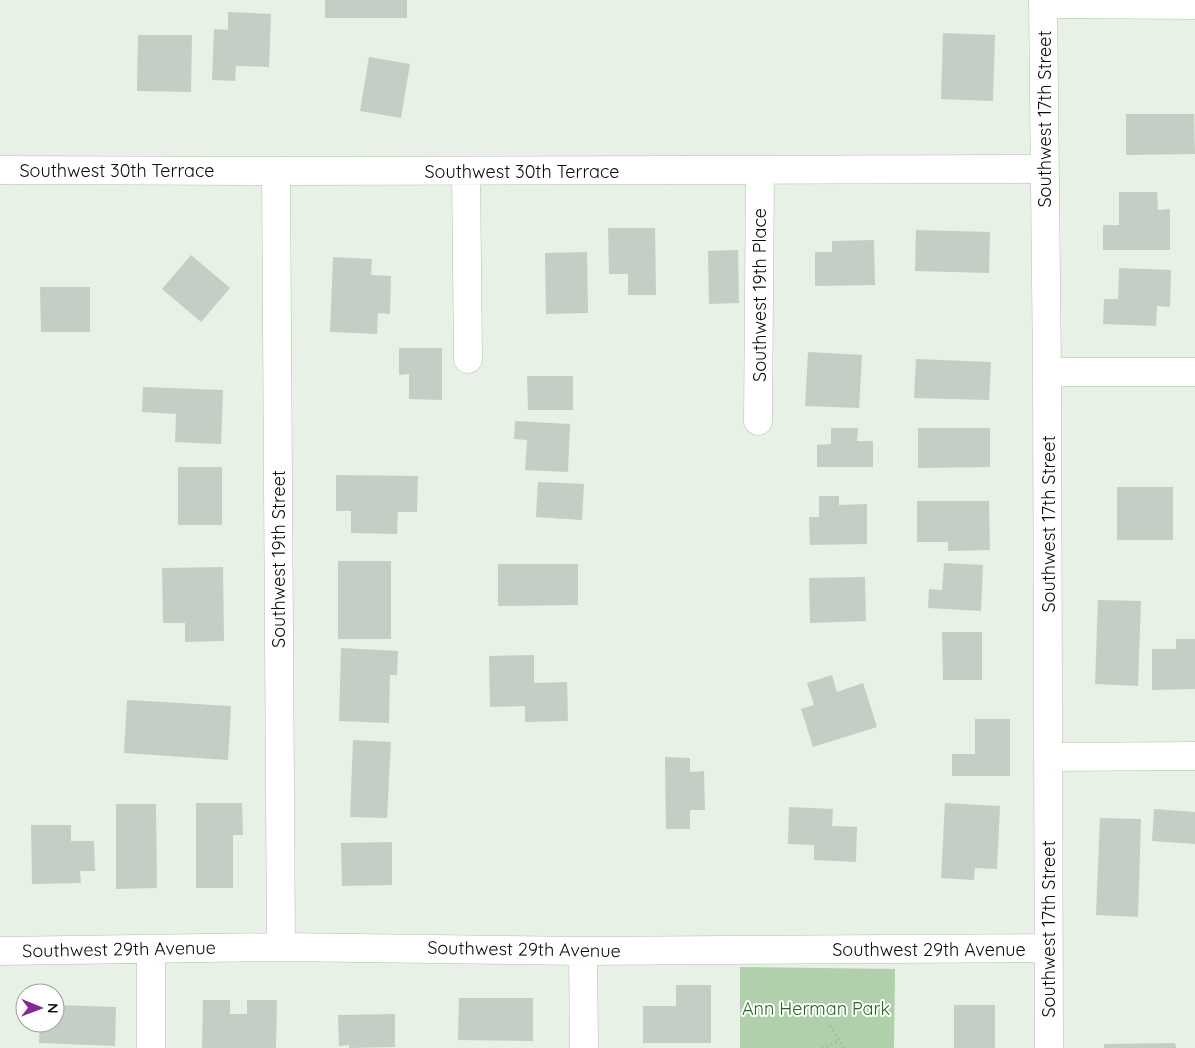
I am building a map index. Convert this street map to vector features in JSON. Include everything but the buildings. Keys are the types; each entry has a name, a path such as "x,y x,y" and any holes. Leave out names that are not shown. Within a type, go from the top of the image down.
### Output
{"street":[{"path":"1043,2 1195,5"},
{"name":"Southwest 17th Street","path":"1043,2 1047,372 1049,757 1047,948 1049,1048"},
{"name":"Southwest 30th Terrace","path":"0,170 1044,169"},
{"name":"Southwest 19th Place","path":"758,421 760,170"},
{"name":"Southwest 19th Street","path":"276,171 281,947"},
{"path":"466,171 468,359"},
{"path":"1047,372 1195,372"},
{"path":"1049,757 1195,756"},
{"name":"Southwest 29th Avenue","path":"0,951 281,947 583,951 1047,948"},
{"path":"150,949 151,1048"},
{"path":"583,951 584,1048"}],"path":[{"path":"830,1026 844,1048"},
{"path":"822,1048 839,1041"}],"green space":[{"name":"Ann Herman Park","path":"740,967 895,969 894,1048 740,1048"}]}
